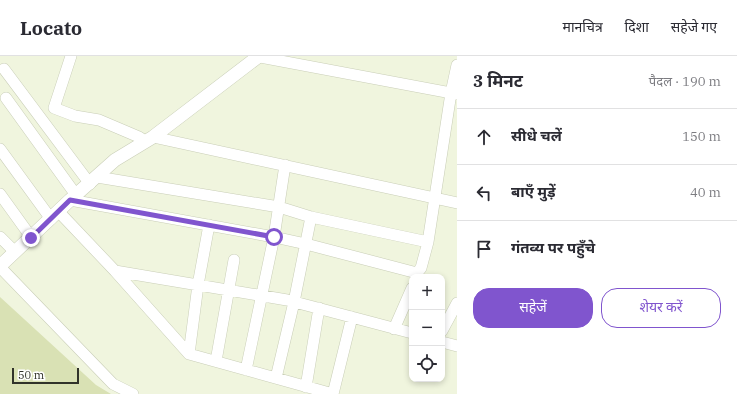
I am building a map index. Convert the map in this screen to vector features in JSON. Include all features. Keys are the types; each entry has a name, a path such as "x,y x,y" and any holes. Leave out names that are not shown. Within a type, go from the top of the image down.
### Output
{"street":[{"path":"71,56 54,108 75,116 100,120 139,137 285,165 457,203"},
{"path":"133,394 113,384 0,266 115,160 149,139 257,56 454,94"},
{"path":"418,274 421,268 428,242 434,198 454,94 457,65"},
{"path":"4,69 93,180 278,208 311,217 428,242"},
{"path":"6,98 73,198 306,244 413,274"},
{"path":"0,149 55,215 116,271 189,354 333,394 352,317"},
{"path":"246,370 274,237 285,165"},
{"path":"0,194 31,238"},
{"path":"276,378 294,302 311,217"},
{"path":"189,354 198,285 210,226"},
{"path":"0,237 15,252"},
{"path":"216,361 234,260"},
{"path":"116,271 294,302 409,332"},
{"path":"394,329 409,295"},
{"path":"445,325 457,303"},
{"path":"306,386 319,308"},
{"path":"445,343 457,346"}],"green space":[{"path":"0,297 96,385 111,394 0,394"}],"route":[{"path":"31,238 70,200 274,237"}]}
